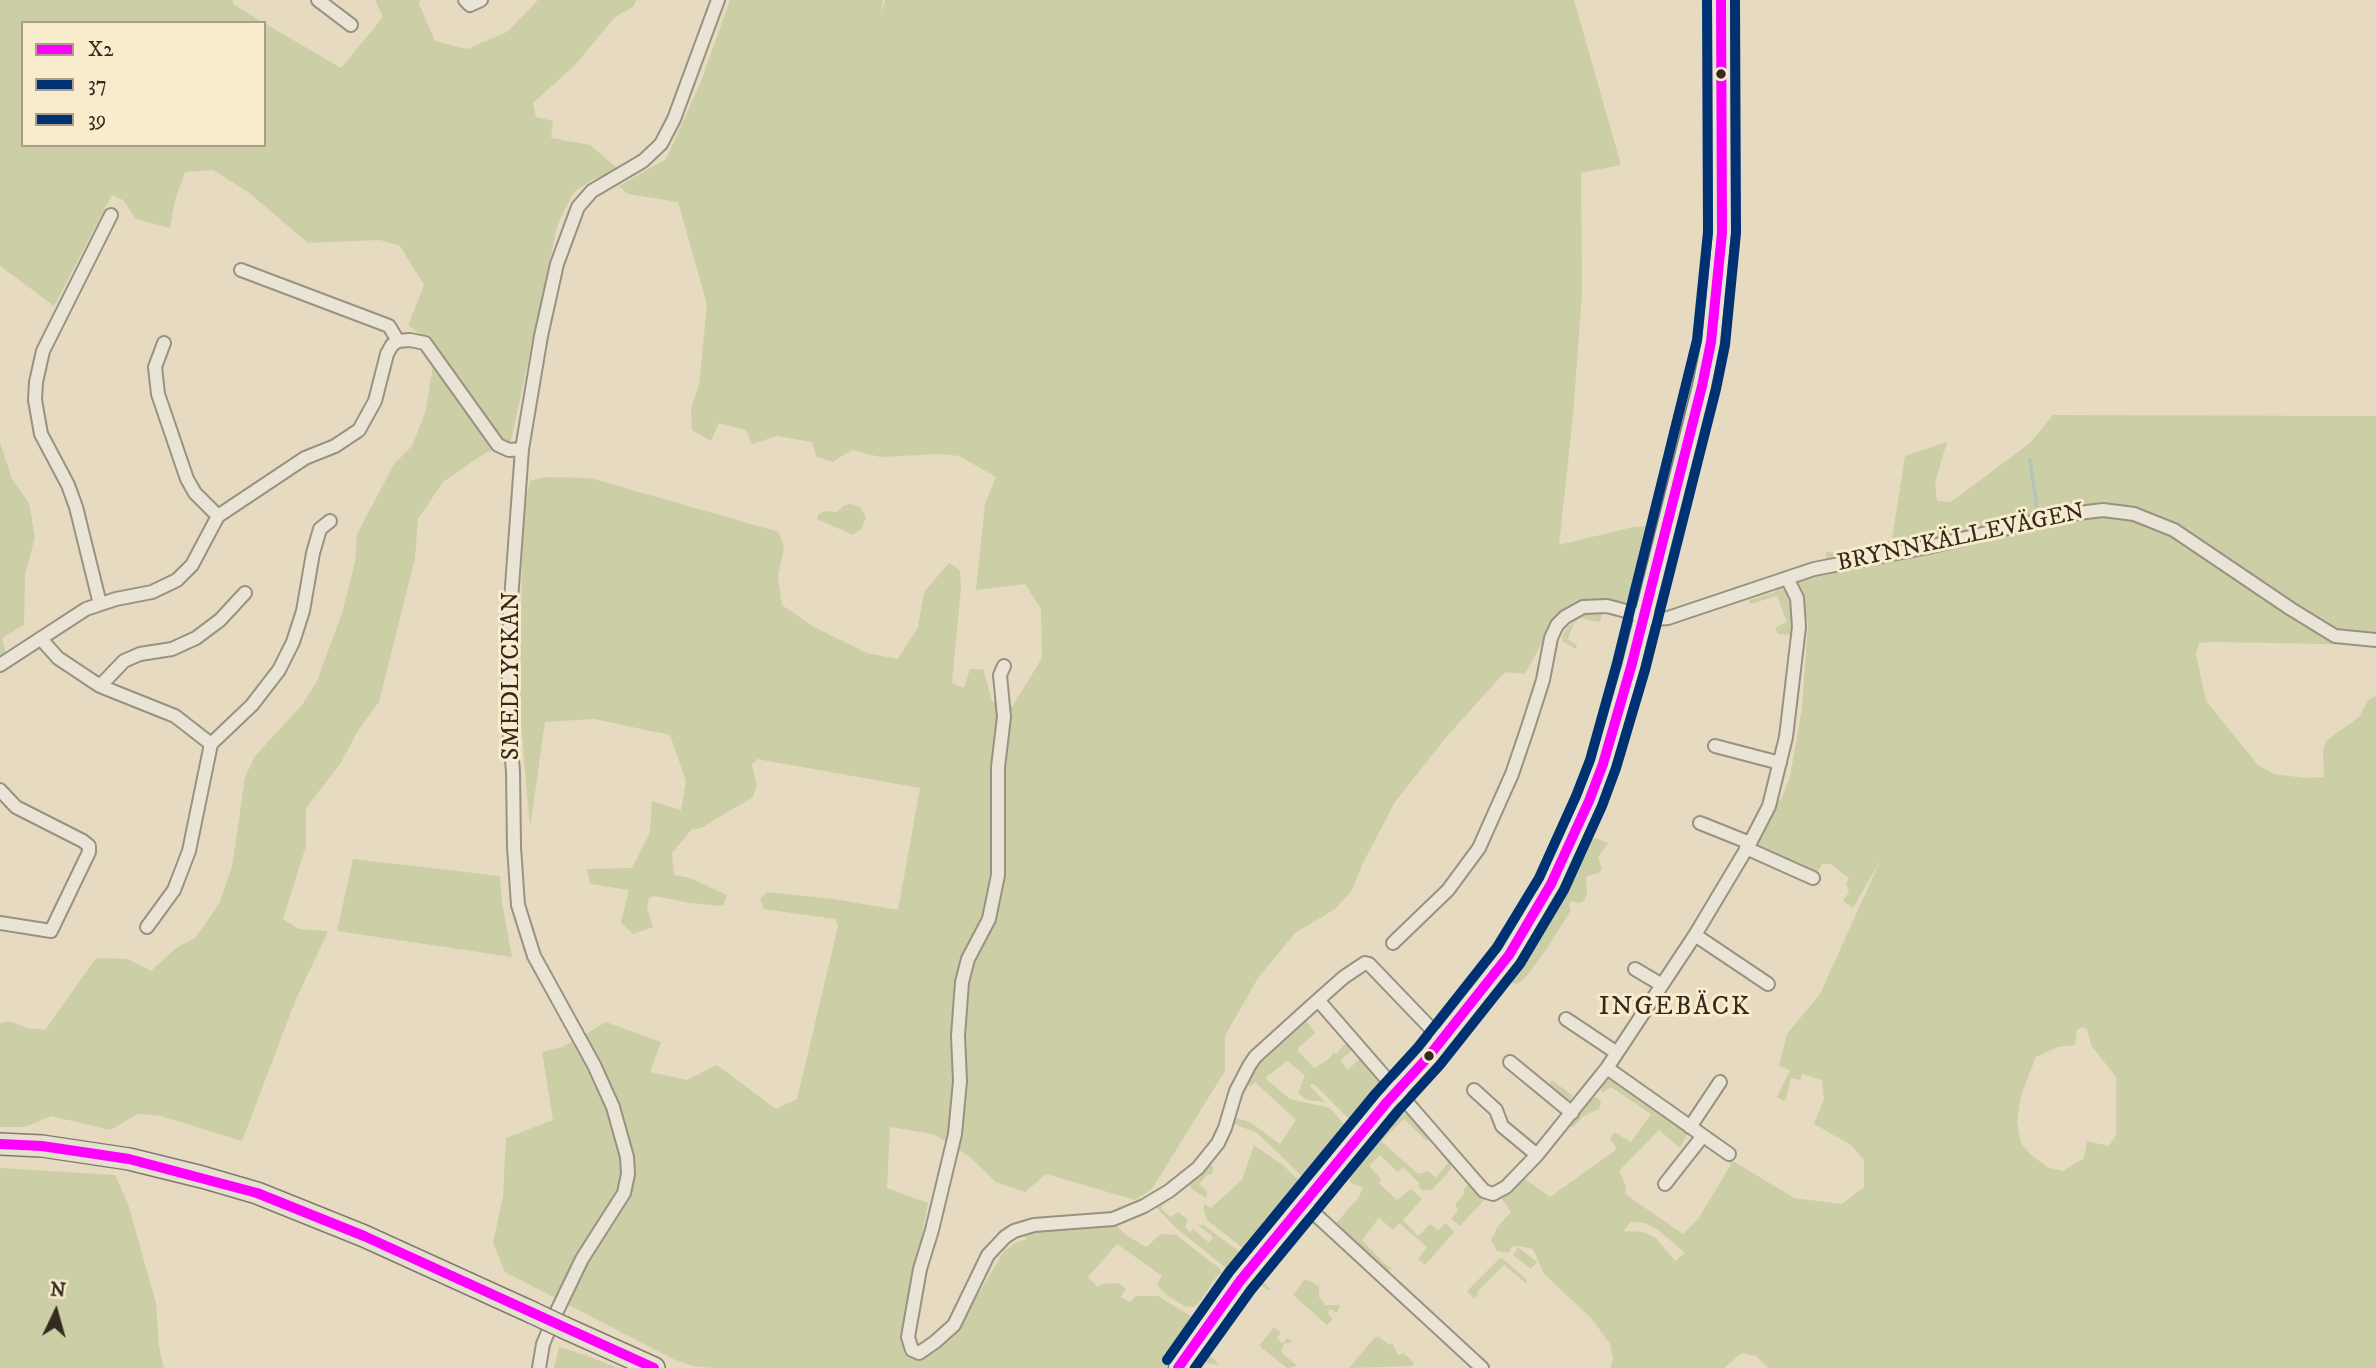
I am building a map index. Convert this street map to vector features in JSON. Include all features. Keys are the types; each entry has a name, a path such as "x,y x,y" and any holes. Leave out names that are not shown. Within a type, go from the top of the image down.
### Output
{"highway":[{"path":"0,1144 42,1146 129,1159 257,1193 364,1236 654,1368"}],"main road":[{"path":"1178,1368 1239,1282 1442,1040 1509,955 1551,884 1589,801 1603,764 1645,616 1703,382 1716,307 1722,233 1721,0"}],"street":[{"path":"318,0 351,25"},
{"path":"465,0 470,5 481,0"},
{"name":"SMEDLYCKAN","path":"539,1368 543,1344 556,1313 582,1259 624,1193 628,1174 627,1157 613,1107 594,1065 534,956 518,905 508,715 510,614 522,449 541,336 557,264 578,207 592,191 643,161 661,144 674,119 718,0"},
{"path":"100,604 76,507 68,485 41,434 35,400 43,351 111,215"},
{"path":"241,270 389,326 398,341"},
{"path":"0,664 86,609 152,592 177,580 191,565 218,516 305,458 335,446 359,430 375,401 387,354 398,341 425,343 498,445 509,450 522,449"},
{"path":"164,343 155,367 158,396 187,479 202,501 218,516"},
{"name":"BRYNNKÄLLEVÄGEN","path":"1393,943 1448,890 1479,848 1502,798 1529,727 1543,680 1551,638 1557,625 1574,610 1595,605 1656,619 1669,618 1814,569 1940,544 2062,515 2088,511 2118,511 2150,519 2174,530 2335,636 2376,640"},
{"path":"147,927 174,890 190,851 211,744 252,705 281,666 293,642 303,611 320,529 330,521"},
{"path":"1318,1000 1459,1164 1488,1194 1502,1191 1537,1155 1607,1068 1695,935 1769,806 1791,707 1800,627 1797,598 1787,578"},
{"path":"100,687 125,661 140,654 172,649 194,640 220,620 245,593"},
{"path":"41,639 58,658 100,687 175,716 211,744"},
{"path":"1004,666 1000,676 1004,717 998,767 998,875 989,919 968,959 962,982 958,1035 960,1082 955,1134 920,1269 908,1337 909,1345 916,1352 924,1350 954,1325 988,1255 1004,1237 1034,1225 1113,1219 1152,1201 1198,1168 1218,1143 1236,1091 1255,1057 1344,977 1366,963 1442,1040"},
{"path":"1715,746 1780,764"},
{"path":"0,790 16,807 83,841 89,846 89,852 51,931 0,923"},
{"path":"1700,823 1813,878"},
{"path":"1695,935 1768,984"},
{"path":"1635,969 1662,985"},
{"path":"1566,1019 1617,1053"},
{"path":"1510,1062 1572,1113"},
{"path":"1607,1068 1729,1154"},
{"path":"1689,1127 1720,1082"},
{"path":"1474,1090 1496,1110 1502,1126 1537,1155"},
{"path":"1665,1184 1702,1136"},
{"path":"1303,1203 1478,1367"}],"green space":[{"path":"0,0 233,0 233,4 261,21 21,21 21,147 266,147 266,24 341,68 383,17 375,0 420,0 419,4 435,41 467,49 507,32 538,0 636,0 634,6 615,17 575,65 533,103 536,117 553,121 551,138 590,145 616,167 574,192 565,209 557,227 511,441 482,455 443,482 418,519 415,558 379,702 359,729 340,764 306,808 306,846 283,919 299,929 327,931 327,934 296,999 242,1141 161,1116 138,1114 110,1130 51,1116 25,1127 0,1127 0,1023 8,1021 27,1028 45,1030 96,958 128,959 151,971 176,948 195,938 219,904 232,867 245,777 255,756 302,705 317,681 342,613 355,562 357,534 394,464 412,446 426,410 436,346 408,325 424,285 400,246 380,240 308,243 248,192 213,170 185,172 175,200 170,228 136,219 123,200 112,195 54,306 0,266"},
{"path":"730,0 883,0 880,19 885,0 1574,0 1621,165 1581,173 1582,293 1573,416 1559,545 1633,527 1655,526 1636,595 1624,603 1596,599 1566,610 1550,628 1525,674 1505,672 1448,735 1395,802 1352,890 1335,909 1295,933 1258,978 1225,1036 1225,1071 1152,1189 1135,1200 1046,1174 1025,1192 996,1182 970,1157 933,1134 890,1127 887,1188 928,1203 902,1342 904,1353 921,1357 935,1352 953,1336 1004,1251 1027,1239 1019,1232 1077,1225 1175,1191 1161,1208 1170,1217 1178,1212 1188,1220 1185,1227 1190,1232 1193,1229 1209,1243 1213,1237 1197,1224 1205,1226 1240,1252 1243,1256 1231,1269 1226,1268 1176,1228 1156,1207 1114,1223 1126,1235 1146,1247 1161,1234 1176,1235 1219,1268 1222,1273 1217,1276 1198,1304 1193,1307 1184,1306 1164,1293 1157,1285 1162,1276 1117,1244 1088,1277 1098,1287 1102,1284 1118,1283 1126,1289 1121,1297 1130,1302 1136,1296 1158,1296 1194,1318 1221,1281 1228,1279 1181,1342 1166,1368 693,1366 673,1359 505,1272 493,1243 503,1196 506,1138 553,1120 542,1052 563,1047 606,1022 661,1042 650,1072 687,1080 717,1065 776,1109 797,1099 838,926 835,919 764,909 760,899 767,892 898,910 920,788 757,759 752,765 757,785 753,797 699,829 692,829 672,853 674,875 690,878 727,895 723,906 654,896 649,898 647,908 653,927 633,934 621,923 629,890 590,884 587,869 632,868 650,833 652,801 681,810 686,781 670,735 594,719 545,722 530,828 520,713 523,513 530,481 544,477 590,478 779,532 784,547 778,577 782,605 814,627 867,653 898,659 918,627 924,592 949,563 960,570 961,588 952,683 964,688 970,669 983,669 992,701 1012,707 1042,658 1041,609 1025,584 976,590 985,504 996,477 959,456 941,454 880,457 852,450 832,462 816,456 812,442 777,436 752,444 746,430 719,423 711,441 692,430 691,409 699,385 707,304 678,202 628,194 619,186 666,159 700,84"},
{"path":"2053,415 2376,416 2376,645 2214,642 2199,643 2196,654 2206,701 2258,765 2274,774 2305,778 2324,777 2323,750 2327,740 2359,717 2368,700 2376,696 2376,1368 1768,1368 1756,1356 1742,1353 1724,1368 1610,1368 1613,1359 1610,1344 1591,1318 1544,1274 1533,1249 1519,1246 1511,1247 1509,1253 1497,1251 1491,1240 1498,1226 1511,1212 1502,1199 1535,1163 1538,1163 1525,1179 1550,1197 1617,1149 1610,1139 1614,1132 1631,1142 1651,1114 1611,1087 1602,1093 1600,1086 1609,1079 1613,1079 1689,1131 1680,1148 1659,1130 1619,1171 1626,1186 1625,1194 1683,1234 1699,1218 1731,1164 1717,1155 1718,1152 1794,1198 1842,1204 1864,1187 1864,1160 1851,1145 1814,1124 1824,1099 1822,1080 1802,1074 1800,1080 1791,1078 1786,1099 1783,1101 1777,1097 1790,1070 1779,1066 1787,1034 1820,994 1881,859 1853,908 1843,901 1849,892 1846,883 1849,878 1830,864 1822,864 1817,874 1754,846 1774,799 1781,800 1790,777 1802,708 1808,624 1797,580 1827,571 1826,552 1866,552 1892,539 1905,456 1947,442 1935,482 1937,501 1951,502 2030,443","holes":["2082,1027 2087,1029 2091,1045 2116,1077 2116,1135 2109,1146 2087,1141 2084,1158 2063,1171 2047,1167 2030,1154 2021,1143 2017,1122 2021,1095 2036,1057 2058,1047 2075,1045 2077,1030","1630,1222 1645,1223 1657,1229 1685,1253 1675,1261 1656,1238 1643,1232 1624,1231"]},
{"path":"0,442 12,479 29,503 35,537 25,575 24,625 2,638 6,653 0,656"},
{"path":"850,504 860,507 866,518 861,529 853,535 817,519 824,511 837,512"},
{"path":"1781,587 1793,600 1795,635 1778,634 1775,628 1787,622 1777,596 1750,604 1749,600 1775,592"},
{"path":"1584,611 1602,612 1601,619 1599,622 1580,618 1574,623 1568,639 1577,645 1576,649 1563,642 1562,637 1577,618 1575,615"},
{"path":"1596,838 1608,843 1598,858 1602,868 1600,872 1586,877 1587,894 1584,901 1572,901 1569,904 1571,910 1525,978 1517,984 1508,982 1507,979 1547,914 1558,886 1578,852"},
{"path":"353,859 500,876 512,957 337,931"},
{"path":"1305,1019 1315,1033 1298,1051 1314,1068 1329,1059 1334,1052 1336,1054 1348,1041 1353,1049 1340,1061 1348,1070 1361,1057 1386,1083 1354,1124 1314,1084 1310,1084 1311,1087 1325,1102 1307,1100 1298,1094 1305,1075 1287,1061 1265,1078 1290,1099 1330,1108 1348,1129 1310,1181 1257,1133 1230,1122 1232,1117 1250,1122 1280,1144 1296,1120 1255,1082 1251,1086 1245,1084 1250,1069"},
{"path":"1552,1080 1573,1096 1567,1104 1547,1088"},
{"path":"1596,1097 1601,1101 1599,1109 1582,1117 1574,1127 1569,1127 1590,1098"},
{"path":"1401,1108 1405,1109 1429,1139 1427,1141 1404,1119 1381,1141 1418,1174 1428,1171 1436,1178 1448,1163 1434,1143 1451,1163 1451,1169 1432,1190 1422,1190 1418,1186 1420,1184 1403,1167 1398,1172 1380,1155 1369,1166 1381,1179 1379,1183 1397,1200 1411,1189 1422,1199 1403,1220 1418,1236 1430,1224 1438,1230 1446,1223 1454,1232 1425,1265 1418,1259 1427,1247 1399,1223 1393,1230 1379,1218 1362,1240 1392,1268 1387,1273 1336,1223 1359,1197 1363,1188 1350,1182 1350,1177 1345,1173 1329,1192 1322,1211 1314,1207"},
{"path":"1254,1145 1284,1166 1304,1186 1249,1253 1207,1220 1204,1204 1211,1208 1242,1180"},
{"path":"1209,1164 1213,1167 1213,1172 1199,1184 1207,1191 1206,1198 1192,1189 1187,1181"},
{"path":"0,1168 115,1175 128,1204 156,1303 159,1347 164,1368 0,1368"},
{"path":"1469,1183 1485,1199 1460,1226 1451,1219 1458,1211 1455,1205"},
{"path":"1304,1217 1314,1221 1319,1228 1311,1223 1262,1281 1270,1289 1267,1290 1259,1284 1239,1308 1208,1354 1220,1365 1199,1362 1200,1354"},
{"path":"1518,1247 1537,1262 1531,1269 1513,1255"},
{"path":"1501,1257 1526,1279 1527,1284 1504,1265 1477,1292 1474,1299 1467,1291"},
{"path":"1305,1279 1319,1286 1319,1297 1325,1305 1340,1305 1337,1313 1330,1309 1328,1314 1333,1319 1327,1325 1293,1295"},
{"path":"1274,1327 1281,1333 1277,1338 1282,1343 1287,1338 1293,1342 1284,1344 1281,1352 1296,1365 1294,1367 1287,1368 1259,1346"},
{"path":"1375,1337 1390,1345 1392,1343 1398,1355 1404,1353 1414,1363 1413,1366 1349,1368"},
{"path":"559,1347 585,1355 618,1368 554,1368"}],"waterway":[{"path":"2030,459 2038,516"}],"transit line":[{"name":"39","path":"1167,1360 1229,1272 1376,1093 1418,1047 1497,947 1539,878 1576,796 1590,760 1617,663 1697,340 1708,232 1707,0"},
{"name":"X2","path":"1178,1368 1240,1281 1387,1102 1429,1056 1509,955 1551,884 1589,801 1603,764 1631,667 1711,342 1722,233 1721,0"},
{"name":"37","path":"1195,1368 1251,1290 1398,1111 1440,1065 1520,964 1564,890 1602,806 1645,670 1725,345 1736,233 1735,0"},
{"name":"X2","path":"0,1144 42,1146 129,1159 257,1193 364,1236 654,1368"}],"district":[{"name":"INGEBÄCK","path":"1675,1009"}]}
